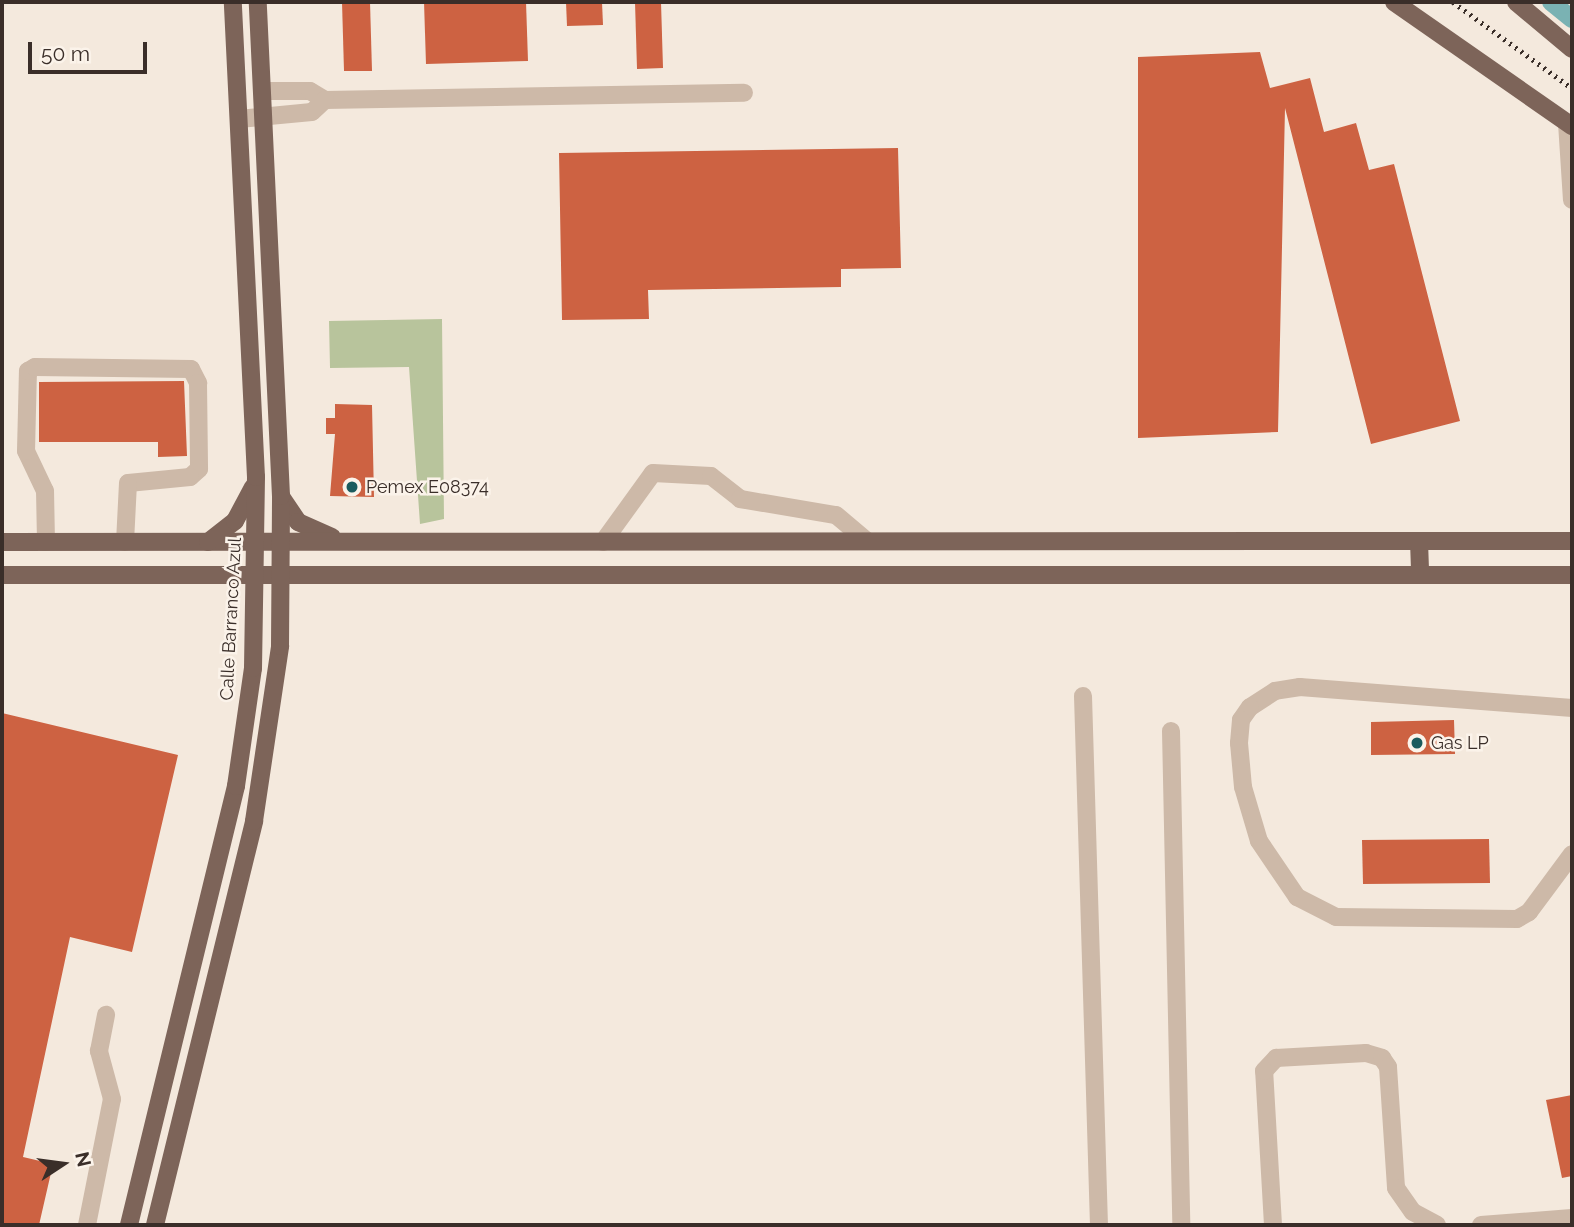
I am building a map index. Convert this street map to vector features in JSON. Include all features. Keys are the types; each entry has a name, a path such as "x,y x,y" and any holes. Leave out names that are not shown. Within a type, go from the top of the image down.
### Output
{"main road":[{"name":"Calle Barranco Azul","path":"129,1225 236,786 253,668 258,577 256,477 233,2"},
{"path":"156,1225 256,811 280,646 284,576 258,2"},
{"path":"1394,2 1569,125"},
{"path":"1516,2 1572,49"},
{"path":"249,337 256,344 260,391 276,394"},
{"path":"208,542 241,513 256,477"},
{"path":"281,496 290,515 305,527 360,542"},
{"path":"2,541 1572,541"},
{"path":"1419,541 1420,575"},
{"path":"2,575 1572,575"}],"street":[{"path":"262,92 310,91 325,100 744,93"},
{"path":"239,119 312,112 325,100"},
{"path":"1569,125 1572,200"},
{"path":"46,542 45,491 26,451 28,372 35,367 191,369 198,383 200,469 190,477 128,483 125,542"},
{"path":"603,542 653,473 711,475 740,499 836,515 866,540"},
{"path":"1572,708 1300,687 1275,691 1250,707 1241,720 1239,743 1243,787 1259,841 1297,897 1336,918 1517,919 1534,906 1572,854"},
{"path":"1083,696 1099,1225"},
{"path":"1171,731 1181,1225"},
{"path":"87,1225 112,1099 99,1051 106,1015"},
{"path":"1273,1225 1264,1071 1276,1058 1366,1053 1382,1058 1388,1067 1396,1188 1413,1212 1437,1225"},
{"path":"1481,1225 1569,1221"}],"green space":[{"path":"442,319 444,519 420,524 409,367 330,368 329,321"}],"building":[{"path":"342,2 370,2 372,71 344,71"},
{"path":"424,2 526,2 528,61 426,64"},
{"path":"566,2 602,2 603,25 567,26"},
{"path":"635,2 661,2 663,68 637,69"},
{"path":"1260,52 1270,88 1310,78 1324,132 1356,123 1369,170 1394,164 1460,421 1371,444 1285,108 1278,432 1138,438 1138,57"},
{"path":"898,148 901,268 841,269 841,287 648,290 649,319 562,320 559,153"},
{"path":"184,381 187,456 158,457 158,442 39,442 39,382"},
{"path":"335,404 372,405 374,497 330,496 335,434 326,434 326,418 335,418"},
{"path":"2,713 178,755 132,952 70,937 23,1157 53,1164 39,1225 2,1225"},
{"path":"1454,720 1455,754 1371,755 1371,722"},
{"path":"1489,839 1490,883 1363,884 1362,840"},
{"path":"1572,1095 1572,1176 1562,1178 1546,1100"}],"waterway":[{"path":"1551,2 1572,19"}],"railway":[{"path":"1453,2 1572,88"}],"place":[{"name":"Pemex E08374","path":"352,487"},
{"name":"Gas LP","path":"1417,743"}]}
